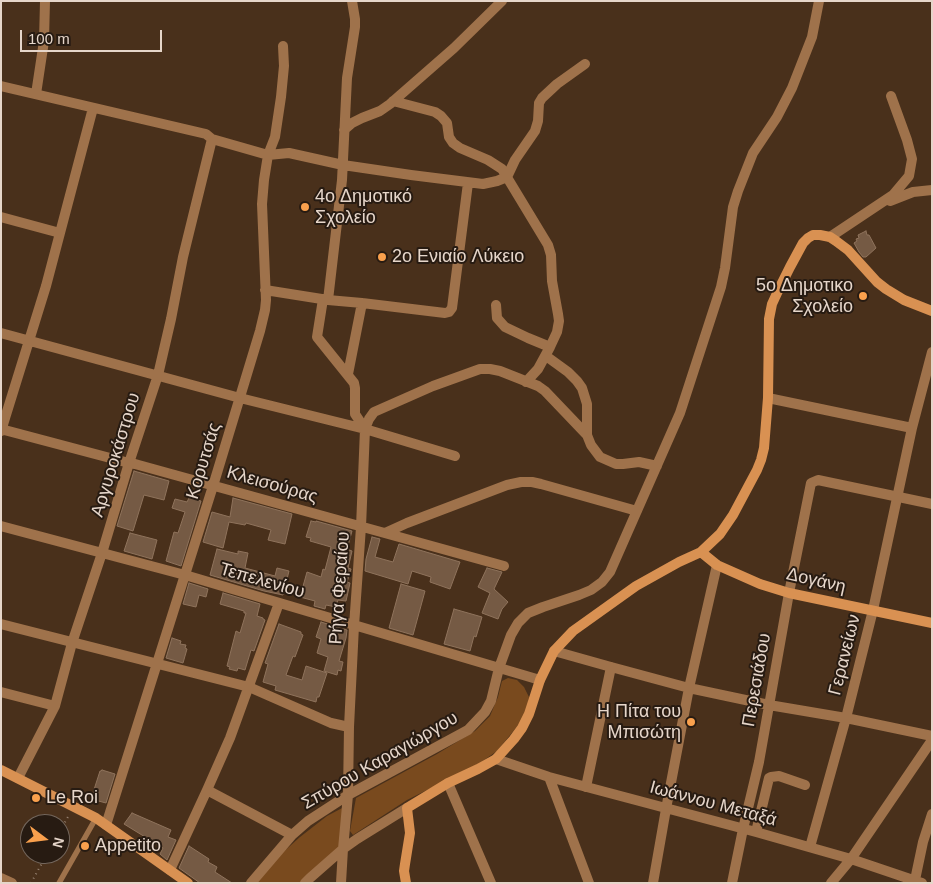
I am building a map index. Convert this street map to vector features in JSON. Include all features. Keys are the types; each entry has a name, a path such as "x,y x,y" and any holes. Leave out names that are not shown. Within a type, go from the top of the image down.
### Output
{"street":[{"path":"36,94 44,41 45,1"},
{"path":"348,374 317,337 326,300 343,165 347,78 355,27 352,1"},
{"path":"344,130 352,123 380,111 393,101 454,48 502,1"},
{"name":"Σπύρου Καραγιώργου","path":"251,883 292,835 308,822 348,795 468,730 485,712 491,701 499,668 511,635 518,623 528,613 543,606 591,590 602,582 610,572 680,413 696,361 716,307 725,268 733,207 738,191 753,154 777,117 792,88 812,37 819,1"},
{"name":"Κορυτσάς","path":"106,825 184,575 214,486 265,310 262,204 268,155 275,137 281,97 284,66 283,46"},
{"path":"1,86 209,137 268,155 289,153 343,165 468,183 490,184 507,177 515,160 535,131 538,121 539,104 542,98 557,84 586,64"},
{"path":"830,237 893,195 910,176 912,159 891,96"},
{"path":"393,101 435,112 447,123 449,137 453,143 488,160 502,170 548,245 559,322 557,332 548,352 538,369 526,382"},
{"path":"1,430 29,341 94,108"},
{"name":"Αργυροκάστρου","path":"18,778 55,706 72,643 158,375 209,137"},
{"path":"265,290 326,300 449,312 452,308 468,183"},
{"path":"873,207 913,192 932,190"},
{"path":"1,217 60,233"},
{"path":"306,883 343,849 357,839 448,783 496,760 514,740 530,714 540,680 554,651 573,631 624,594 655,575 701,552 725,528 741,501 761,460 764,448 768,398 769,319 775,297 803,243 808,238 813,235 830,237 848,250 886,289 904,300 932,311"},
{"name":"Ρήγα Φεραίου","path":"341,883 348,795 349,727 365,429 355,414 355,388 348,374 362,303"},
{"path":"496,305 496,318 505,327 548,352 582,388 587,404 587,435 591,445 600,457 616,464 639,462 657,466"},
{"path":"1,334 240,398 365,429 454,456"},
{"name":"Γερανείων","path":"810,847 846,718 873,610 912,428 932,352"},
{"path":"365,429 374,412 433,386 480,369 490,369 538,386 587,435"},
{"path":"768,398 912,428"},
{"name":"Κλεισούρας","path":"1,430 135,464 504,566"},
{"name":"Περεσιάδου","path":"732,883 759,762 811,483 818,480 897,497"},
{"path":"385,533 507,485 521,482 541,484 637,512"},
{"path":"897,497 932,504"},
{"name":"Τεπελενίου","path":"1,526 184,575 540,680"},
{"name":"Δογάνη","path":"701,552 718,565 760,584 789,593 932,623"},
{"path":"653,883 689,688 718,565"},
{"path":"170,870 230,738 279,603"},
{"path":"1,624 249,687 331,723 349,727"},
{"path":"554,651 689,688 932,736"},
{"path":"586,787 611,667"},
{"path":"1,692 55,706"},
{"path":"831,883 851,859 932,740"},
{"name":"Ιωάννου Μεταξά","path":"496,760 549,777 810,847 918,882"},
{"path":"1,770 96,818 188,883"},
{"path":"756,832 770,776 779,776 805,785"},
{"path":"549,777 589,883"},
{"path":"448,783 491,883"},
{"path":"207,790 292,835"},
{"path":"406,883 404,872 410,842 407,808"},
{"path":"918,882 923,842 932,814"},
{"path":"1,878 12,883"}],"lane":[{"path":"59,883 96,818"}],"path":[{"path":"70,814 74,806"},
{"path":"31,883 41,864"}],"shaded area":[{"path":"508,678 517,680 524,687 529,697 527,713 497,751 477,765 407,800 353,835 350,831 356,798 475,731 490,716 502,681"},
{"path":"346,806 341,851 303,883 256,883 271,863 300,837 327,816"}],"building":[{"path":"866,231 876,248 866,257 863,257 854,243 859,238 858,235"},
{"path":"134,471 169,481 164,500 144,495 133,531 117,526"},
{"path":"189,498 201,501 181,566 166,561 174,532 178,533 185,512 172,508 175,499 187,502"},
{"path":"233,498 292,514 285,544 268,540 271,530 246,523 245,525 229,522 223,548 203,542 212,512 230,517"},
{"path":"311,521 352,531 347,549 352,551 348,568 351,569 347,582 350,583 346,601 338,600 336,607 326,605 325,609 314,606 315,601 300,597 307,572 321,577 323,569 325,570 331,547 310,541 311,538 306,537"},
{"path":"130,533 157,540 152,559 124,551"},
{"path":"372,537 380,539 375,557 393,562 399,544 460,562 450,589 430,582 431,577 412,571 408,584 365,571"},
{"path":"217,549 238,554 238,551 248,553 245,568 275,576 277,568 289,571 283,595 210,575"},
{"path":"487,568 502,572 494,589 508,602 502,609 498,619 482,613 490,593 478,587"},
{"path":"189,583 208,589 206,597 199,595 196,607 183,604"},
{"path":"401,584 425,591 413,635 389,628"},
{"path":"223,593 260,604 257,616 265,620 254,651 251,650 245,670 238,668 237,671 229,669 230,667 227,666 236,631 240,633 246,613 220,604"},
{"path":"454,609 482,617 470,651 444,644"},
{"path":"321,622 347,630 339,661 343,662 341,671 338,670 337,675 324,671 328,657 317,653 321,639 316,637"},
{"path":"279,624 301,632 303,635 286,675 302,680 306,666 327,673 316,702 275,690 276,686 263,682 268,664 265,663"},
{"path":"172,638 181,641 180,644 186,645 185,648 187,649 183,663 166,658"},
{"path":"100,771 115,774 106,803 91,799"},
{"path":"132,813 171,830 168,837 176,840 167,860 160,854 163,848 124,824"},
{"path":"189,846 209,859 208,862 217,867 215,872 232,883 200,883 179,868"}],"place":[{"name":"4ο Δημοτικό Σχολείο","path":"305,207"},
{"name":"2ο Ενιαίο Λύκειο","path":"382,257"},
{"name":"5o Δημοτικο Σχολείο","path":"863,296"},
{"name":"Η Πίτα του Μπισώτη","path":"691,722"},
{"name":"Le Roi","path":"36,798"},
{"name":"Appetito","path":"85,846"}]}
